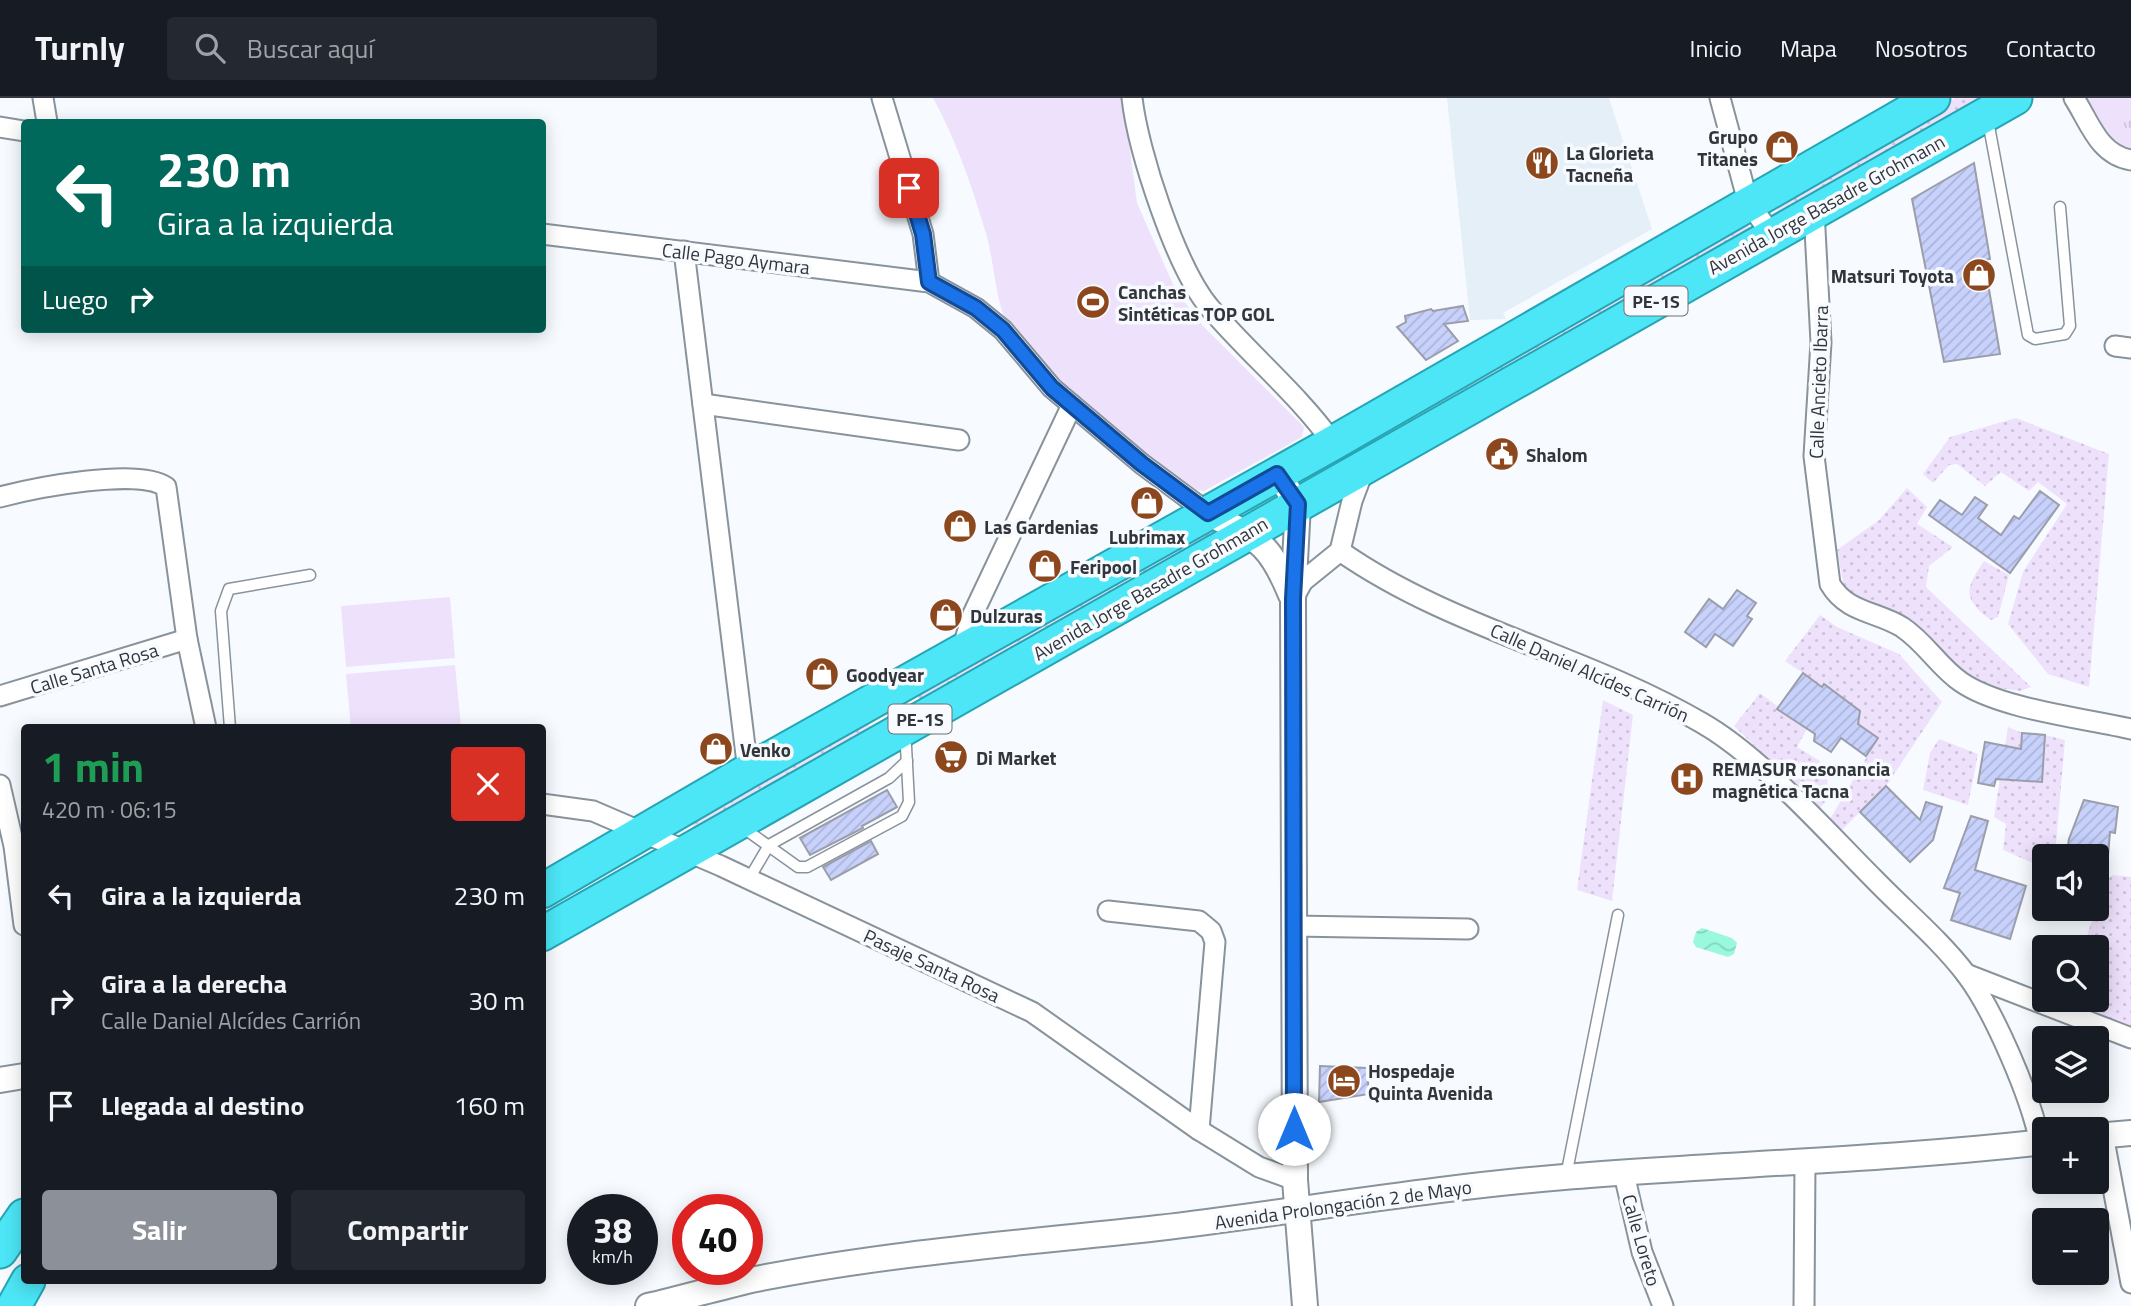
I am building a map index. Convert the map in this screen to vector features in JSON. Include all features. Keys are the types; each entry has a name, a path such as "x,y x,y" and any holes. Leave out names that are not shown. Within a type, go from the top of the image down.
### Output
{"highway":[{"name":"Avenida Jorge Basadre Grohmann","path":"546,889 1333,443 1932,98"},
{"name":"Avenida Jorge Basadre Grohmann","path":"546,932 2001,106"},
{"path":"0,1251 21,1220"},
{"path":"14,1306 27,1284"}],"street":[{"path":"43,98 46,119"},
{"path":"882,98 923,234 929,282 976,308 1003,330 1052,388 1142,464 1208,513 1261,542 1274,558 1293,599"},
{"path":"1132,98 1150,170 1170,232 1191,279 1208,306 1314,416 1333,443"},
{"path":"1720,98 1748,202 1772,235"},
{"path":"2074,98 2107,152 2131,160"},
{"path":"0,127 21,130"},
{"name":"Calle Ancieto Ibarra","path":"1814,211 1821,342 1814,456 1830,584 1839,598 1899,626 1931,649 1958,680 1988,696 2131,729"},
{"name":"Calle Pago Aymara","path":"546,234 929,282"},
{"path":"684,251 748,772"},
{"path":"703,404 959,440"},
{"path":"961,653 973,614 1072,405"},
{"path":"1293,599 1303,581 1340,551 1352,501 1366,465"},
{"path":"1277,474 1298,504 1293,599 1295,1180 1305,1306"},
{"path":"0,497 38,487 142,477 166,487 170,500 187,639 205,724"},
{"name":"Calle Daniel Alcídes Carrión","path":"1340,551 1413,596 1653,697 1703,723 1733,744 1781,788 1966,974 1989,1013 2032,1117"},
{"name":"Calle Santa Rosa","path":"0,696 187,639"},
{"path":"0,785 19,845 21,877"},
{"name":"Pasaje Santa Rosa","path":"546,805 593,811 643,832 1032,1012 1199,1130 1259,1167 1295,1180"},
{"path":"1108,911 1199,921 1211,931 1215,942 1199,1130"},
{"path":"1294,926 1468,929"},
{"name":"Calle Daniel Alcídes Carrión","path":"1966,974 2131,1038"},
{"path":"0,1080 21,1076"},
{"path":"2109,1134 2131,1133"},
{"name":"Avenida Prolongación 2 de Mayo","path":"648,1306 752,1280 1005,1242 1297,1212 1432,1191 1566,1177 1805,1163 2032,1144"},
{"path":"1804,1306 1805,1163"},
{"name":"Calle Loreto","path":"1625,1174 1642,1252 1663,1306"},
{"path":"2109,1178 2131,1283"}],"lane":[{"path":"2001,106 2028,335 2035,339 2065,334 2070,326 2060,207"},
{"path":"230,724 220,611 222,599 229,589 310,575"},
{"path":"737,824 798,867 807,867 902,817 909,802 905,729 886,695"},
{"path":"749,879 769,845 889,778 906,761"},
{"path":"1566,1177 1618,915"}],"shaded area":[{"name":"La Glorieta Tacneña","path":"1447,98 1609,98 1652,229 1503,313 1506,319 1470,320"}],"green space":[{"name":"Canchas Sintéticas TOP GOL","path":"933,98 1123,98 1137,203 1176,291 1205,328 1304,427 1302,437 1204,491 1197,490 1117,433 1059,385 1014,335 1002,311 987,237 974,194"},
{"path":"1955,98 1996,98 1780,213 1774,206 1778,196"},
{"path":"2084,98 2131,98 2131,148 2107,141"},
{"path":"2093,98 2131,98 2131,109 2108,122"},
{"path":"1746,223 1752,230 1306,484 1301,476"},
{"path":"2016,418 2109,454 2089,687 2048,674 2008,624 2023,572 2067,504 2038,482 2029,491 2001,472 1985,486 1957,464 1949,465 1933,483 1923,474 1950,437"},
{"path":"1907,488 1927,507 1917,524 1953,547 1929,566 1926,587 2031,687 2020,691 1971,684 1845,592 1837,550 1879,520"},
{"path":"1209,526 1216,531 1214,540 921,701 917,696 919,687"},
{"path":"1984,561 2009,575 1998,617 1991,620 1975,606 1970,592 1973,578"},
{"path":"450,597 455,658 346,667 341,606"},
{"path":"1820,615 1837,627 1899,654 1942,702 1886,786 1842,830 1830,819 1878,738 1859,724 1859,711 1785,661"},
{"path":"455,665 461,724 351,724 346,674"},
{"path":"1760,693 1807,729 1797,747 1820,761 1817,772 1827,778 1829,797 1820,808 1734,726"},
{"path":"1603,700 1633,715 1612,901 1577,890"},
{"path":"863,722 873,727 872,736 697,830 692,825 694,818"},
{"path":"2008,727 2022,733 2019,781 2042,782 2045,735 2065,740 2056,844 2032,844 2032,863 2003,850 2006,824 1994,817"},
{"path":"1939,739 1978,754 1968,805 1923,790 1930,753"},
{"path":"2113,875 2131,877 2131,1032 2086,1016 2087,1012 2109,1012 2109,935 2087,935 2092,921 2109,921 2109,878"}],"water":[{"path":"1702,928 1732,938 1737,943 1734,954 1728,957 1696,947 1693,942 1696,932"}],"building":[{"path":"1974,163 1990,259 1984,260 2000,354 1944,362 1912,199"},
{"path":"1463,306 1468,321 1444,324 1458,341 1426,360 1397,327 1406,322 1405,316 1431,309 1433,311"},
{"path":"2040,491 2059,505 2010,573 1929,515 1940,500 1962,515 1975,497 1987,505 1978,518 2001,535 2014,516 2019,519"},
{"path":"1737,590 1756,603 1747,616 1752,619 1733,646 1715,634 1706,647 1685,632 1709,599 1723,609"},
{"path":"1803,673 1822,687 1824,684 1860,711 1858,724 1878,738 1866,756 1841,738 1831,752 1814,741 1815,734 1777,709"},
{"path":"2022,733 2045,735 2042,782 1996,779 1994,786 1978,783 1985,742 2021,749"},
{"path":"1886,786 1920,820 1926,802 1942,807 1933,840 1910,862 1860,812"},
{"path":"887,790 897,807 810,855 800,838"},
{"path":"2084,800 2118,807 2115,833 2110,832 2109,844 2068,844"},
{"path":"1971,816 1988,821 1975,870 2026,886 2010,939 1951,920 1960,893 1944,888"},
{"path":"871,841 878,854 831,880 823,867"},
{"name":"Hospedaje Quinta Avenida","path":"1320,1066 1367,1068 1369,1094 1319,1102"}],"place":[{"name":"Grupo Titanes","path":"1782,147"},
{"name":"La Glorieta Tacneña","path":"1542,163"},
{"name":"Matsuri Toyota","path":"1979,275"},
{"name":"Canchas Sintéticas TOP GOL","path":"1093,302"},
{"name":"Shalom","path":"1502,454"},
{"name":"Lubrimax","path":"1147,503"},
{"name":"Las Gardenias","path":"960,526"},
{"name":"Feripool","path":"1045,566"},
{"name":"Dulzuras","path":"946,615"},
{"name":"Goodyear","path":"822,674"},
{"name":"Venko","path":"716,749"},
{"name":"Di Market","path":"951,757"},
{"name":"REMASUR resonancia magnética Tacna","path":"1687,779"},
{"name":"Hospedaje Quinta Avenida","path":"1344,1081"}],"route":[{"path":"909,188 923,234 929,282 976,308 1003,330 1052,388 1142,464 1208,513 1277,474 1298,504 1293,599 1294,1129"}]}
